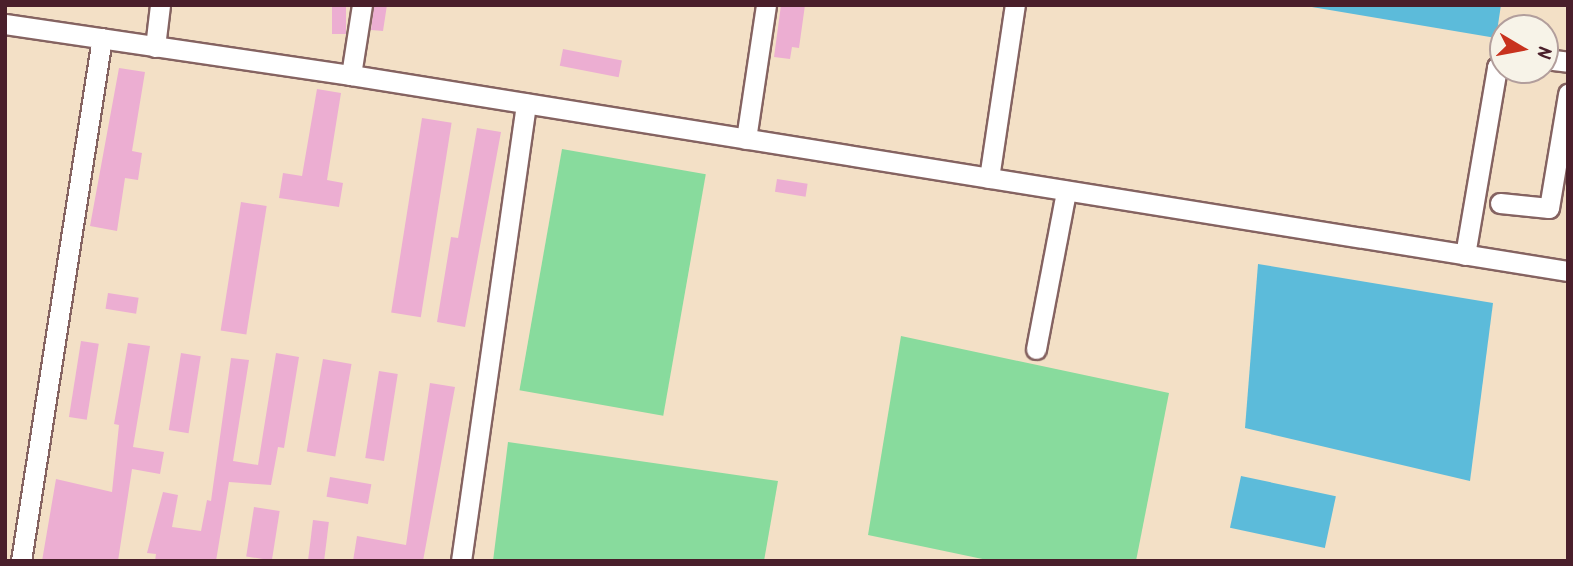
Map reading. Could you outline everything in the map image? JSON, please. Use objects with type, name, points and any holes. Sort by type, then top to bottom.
[{"type":"street","points":[[155,47],[160,5]]},
{"type":"street","points":[[351,75],[362,5]]},
{"type":"street","points":[[746,139],[766,5]]},
{"type":"street","points":[[989,178],[1015,5]]},
{"type":"street","points":[[5,24],[351,75],[1568,271]]},
{"type":"street","points":[[20,561],[102,38]]},
{"type":"street","points":[[1465,255],[1494,84]]},
{"type":"street","points":[[1500,204],[1558,209],[1568,94]]},
{"type":"street","points":[[461,561],[526,104]]},
{"type":"street","points":[[1036,349],[1066,191]]},
{"type":"green space","points":[[562,149],[706,174],[663,416],[519,390]]},
{"type":"green space","points":[[901,336],[1169,393],[1136,561],[992,561],[868,535]]},
{"type":"green space","points":[[508,442],[778,481],[764,561],[493,561]]},
{"type":"water","points":[[1300,5],[1501,5],[1500,14],[1489,14],[1489,37]]},
{"type":"water","points":[[1258,264],[1493,303],[1470,481],[1245,428]]},
{"type":"water","points":[[1241,476],[1336,496],[1325,548],[1230,528]]},
{"type":"building","points":[[332,5],[346,5],[346,34],[332,34]]},
{"type":"building","points":[[374,5],[387,5],[383,31],[371,30]]},
{"type":"building","points":[[781,5],[805,5],[799,48],[792,47],[790,59],[774,57]]},
{"type":"building","points":[[563,49],[622,60],[619,77],[560,66]]},
{"type":"building","points":[[119,68],[145,72],[132,151],[142,153],[138,180],[125,178],[117,231],[90,226]]},
{"type":"building","points":[[317,89],[341,93],[327,180],[343,183],[339,207],[279,198],[283,173],[302,176]]},
{"type":"building","points":[[422,118],[452,123],[421,317],[391,313]]},
{"type":"building","points":[[477,128],[501,132],[465,327],[437,322],[451,237],[458,238]]},
{"type":"building","points":[[777,179],[808,184],[806,197],[775,192]]},
{"type":"building","points":[[241,202],[267,206],[246,334],[221,330]]},
{"type":"building","points":[[108,293],[139,298],[136,314],[105,309]]},
{"type":"building","points":[[81,341],[99,344],[87,420],[69,417]]},
{"type":"building","points":[[128,343],[150,346],[133,447],[164,452],[160,474],[132,469],[118,561],[42,561],[56,479],[112,492],[119,425],[114,424]]},
{"type":"building","points":[[181,353],[201,356],[189,433],[169,430]]},
{"type":"building","points":[[276,353],[299,357],[284,448],[278,447],[271,485],[229,482],[216,561],[155,561],[156,554],[147,553],[163,492],[178,495],[172,527],[201,531],[207,500],[211,501],[231,358],[249,360],[233,461],[258,465]]},
{"type":"building","points":[[323,359],[352,364],[335,457],[307,452]]},
{"type":"building","points":[[379,371],[398,374],[384,461],[365,458]]},
{"type":"building","points":[[430,383],[455,387],[423,561],[353,561],[357,536],[406,545]]},
{"type":"building","points":[[330,477],[371,484],[368,504],[327,497]]},
{"type":"building","points":[[254,507],[280,511],[272,560],[246,556]]},
{"type":"building","points":[[313,520],[329,522],[324,561],[308,561]]}]
